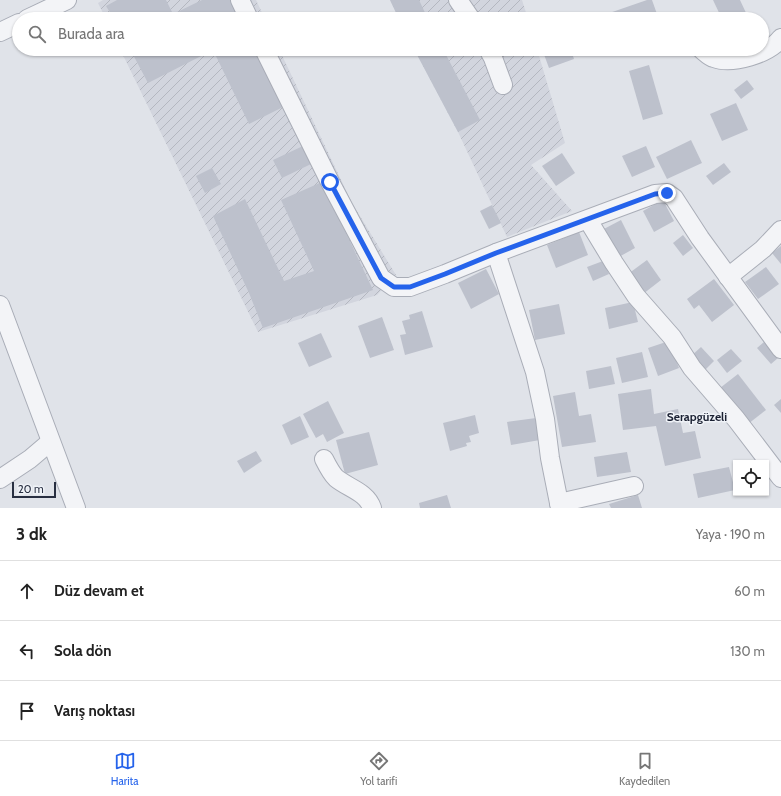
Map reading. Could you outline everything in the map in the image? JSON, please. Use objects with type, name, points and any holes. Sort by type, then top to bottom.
[{"type":"street","points":[[42,12],[67,0]]},
{"type":"street","points":[[240,0],[246,12]]},
{"type":"street","points":[[458,0],[466,12]]},
{"type":"street","points":[[0,32],[12,26]]},
{"type":"street","points":[[773,50],[781,38]]},
{"type":"street","points":[[267,56],[330,182],[381,278],[394,287],[410,287],[496,253],[655,194],[667,193],[674,198],[700,238],[781,349]]},
{"type":"street","points":[[492,56],[503,85]]},
{"type":"street","points":[[710,56],[726,61],[749,56]]},
{"type":"street","points":[[588,220],[636,296],[672,337],[692,368],[736,419],[781,478]]},
{"type":"street","points":[[728,277],[763,249],[781,230]]},
{"type":"street","points":[[496,253],[534,372],[545,419],[550,458],[559,505],[634,486]]},
{"type":"street","points":[[0,305],[50,442],[76,508]]},
{"type":"street","points":[[0,479],[30,459],[50,442]]},
{"type":"street","points":[[324,459],[335,477],[364,496],[372,508]]},
{"type":"shaded area","points":[[103,0],[256,0],[262,12],[102,12],[98,3]]},
{"type":"shaded area","points":[[390,0],[522,0],[526,12],[396,12]]},
{"type":"shaded area","points":[[123,56],[282,56],[352,203],[396,275],[377,295],[258,332]]},
{"type":"shaded area","points":[[418,56],[539,56],[565,143],[531,165],[572,211],[507,237],[458,132]]},
{"type":"building","points":[[117,0],[166,0],[172,12],[110,12],[106,6]]},
{"type":"building","points":[[202,0],[232,0],[238,12],[177,12]]},
{"type":"building","points":[[390,0],[419,0],[425,12],[396,12]]},
{"type":"building","points":[[647,0],[652,0],[656,12],[612,12]]},
{"type":"building","points":[[713,0],[740,0],[746,12],[719,12]]},
{"type":"building","points":[[134,56],[201,56],[148,83]]},
{"type":"building","points":[[216,56],[260,56],[285,106],[249,124]]},
{"type":"building","points":[[418,56],[447,56],[480,120],[458,132]]},
{"type":"building","points":[[545,56],[573,56],[574,59],[549,68]]},
{"type":"building","points":[[649,65],[663,114],[643,120],[629,71]]},
{"type":"building","points":[[747,80],[754,89],[741,99],[734,90]]},
{"type":"building","points":[[736,103],[748,130],[722,141],[710,114]]},
{"type":"building","points":[[691,140],[702,163],[667,179],[656,157]]},
{"type":"building","points":[[303,146],[311,164],[282,178],[273,160]]},
{"type":"building","points":[[646,146],[655,167],[632,177],[622,156]]},
{"type":"building","points":[[562,153],[575,173],[556,186],[542,166]]},
{"type":"building","points":[[724,163],[731,172],[713,185],[706,176]]},
{"type":"building","points":[[212,168],[221,184],[205,193],[196,176]]},
{"type":"building","points":[[322,182],[373,290],[263,328],[249,293],[213,216],[245,199],[284,281],[314,271],[281,200]]},
{"type":"building","points":[[663,200],[674,221],[654,232],[643,211]]},
{"type":"building","points":[[492,205],[501,223],[489,229],[480,211]]},
{"type":"building","points":[[621,220],[635,248],[617,258],[602,230]]},
{"type":"building","points":[[579,232],[588,255],[556,268],[547,245]]},
{"type":"building","points":[[683,235],[693,248],[683,256],[673,243]]},
{"type":"building","points":[[781,246],[781,264],[772,253]]},
{"type":"building","points":[[647,260],[661,280],[643,294],[628,274]]},
{"type":"building","points":[[603,261],[609,274],[593,281],[587,267]]},
{"type":"building","points":[[766,267],[779,284],[758,299],[745,282]]},
{"type":"building","points":[[486,269],[499,294],[471,309],[458,283]]},
{"type":"building","points":[[714,279],[734,305],[712,322],[699,305],[694,309],[687,299]]},
{"type":"building","points":[[633,302],[638,322],[609,329],[605,308]]},
{"type":"building","points":[[559,304],[565,334],[535,340],[529,310]]},
{"type":"building","points":[[422,311],[433,347],[405,355],[400,335],[406,334],[402,321],[410,319],[409,315]]},
{"type":"building","points":[[382,317],[394,350],[370,358],[358,326]]},
{"type":"building","points":[[321,333],[332,357],[309,367],[298,343]]},
{"type":"building","points":[[669,341],[679,368],[658,376],[648,348]]},
{"type":"building","points":[[764,342],[778,358],[771,364],[757,348]]},
{"type":"building","points":[[701,347],[714,361],[703,372],[690,357]]},
{"type":"building","points":[[731,349],[742,361],[727,373],[717,360]]},
{"type":"building","points":[[642,352],[648,377],[622,383],[616,358]]},
{"type":"building","points":[[611,366],[615,384],[589,389],[586,371]]},
{"type":"building","points":[[738,374],[766,410],[748,424],[720,388]]},
{"type":"building","points":[[651,389],[654,414],[678,409],[683,433],[695,431],[701,458],[665,466],[656,426],[623,430],[618,394]]},
{"type":"building","points":[[575,392],[579,416],[591,414],[596,442],[562,447],[553,396]]},
{"type":"building","points":[[781,399],[781,413],[774,405]]},
{"type":"building","points":[[328,401],[344,433],[327,442],[323,434],[316,438],[303,414]]},
{"type":"building","points":[[475,415],[479,433],[469,436],[471,442],[466,443],[467,446],[450,451],[443,423]]},
{"type":"building","points":[[300,416],[309,437],[291,445],[282,425]]},
{"type":"building","points":[[536,418],[540,440],[511,445],[507,422]]},
{"type":"building","points":[[369,432],[378,465],[345,474],[336,440]]},
{"type":"building","points":[[256,451],[262,461],[244,473],[237,461]]},
{"type":"building","points":[[627,452],[631,472],[597,477],[594,457]]},
{"type":"building","points":[[729,467],[733,482],[733,490],[698,498],[693,474]]},
{"type":"building","points":[[447,495],[451,508],[420,508],[419,503]]},
{"type":"building","points":[[638,495],[642,508],[611,508],[609,504]]},
{"type":"district","name":"Serapgüzeli","points":[[697,417]]},
{"type":"route","points":[[330,182],[381,278],[394,287],[410,287],[496,253],[655,194],[667,193]]}]
